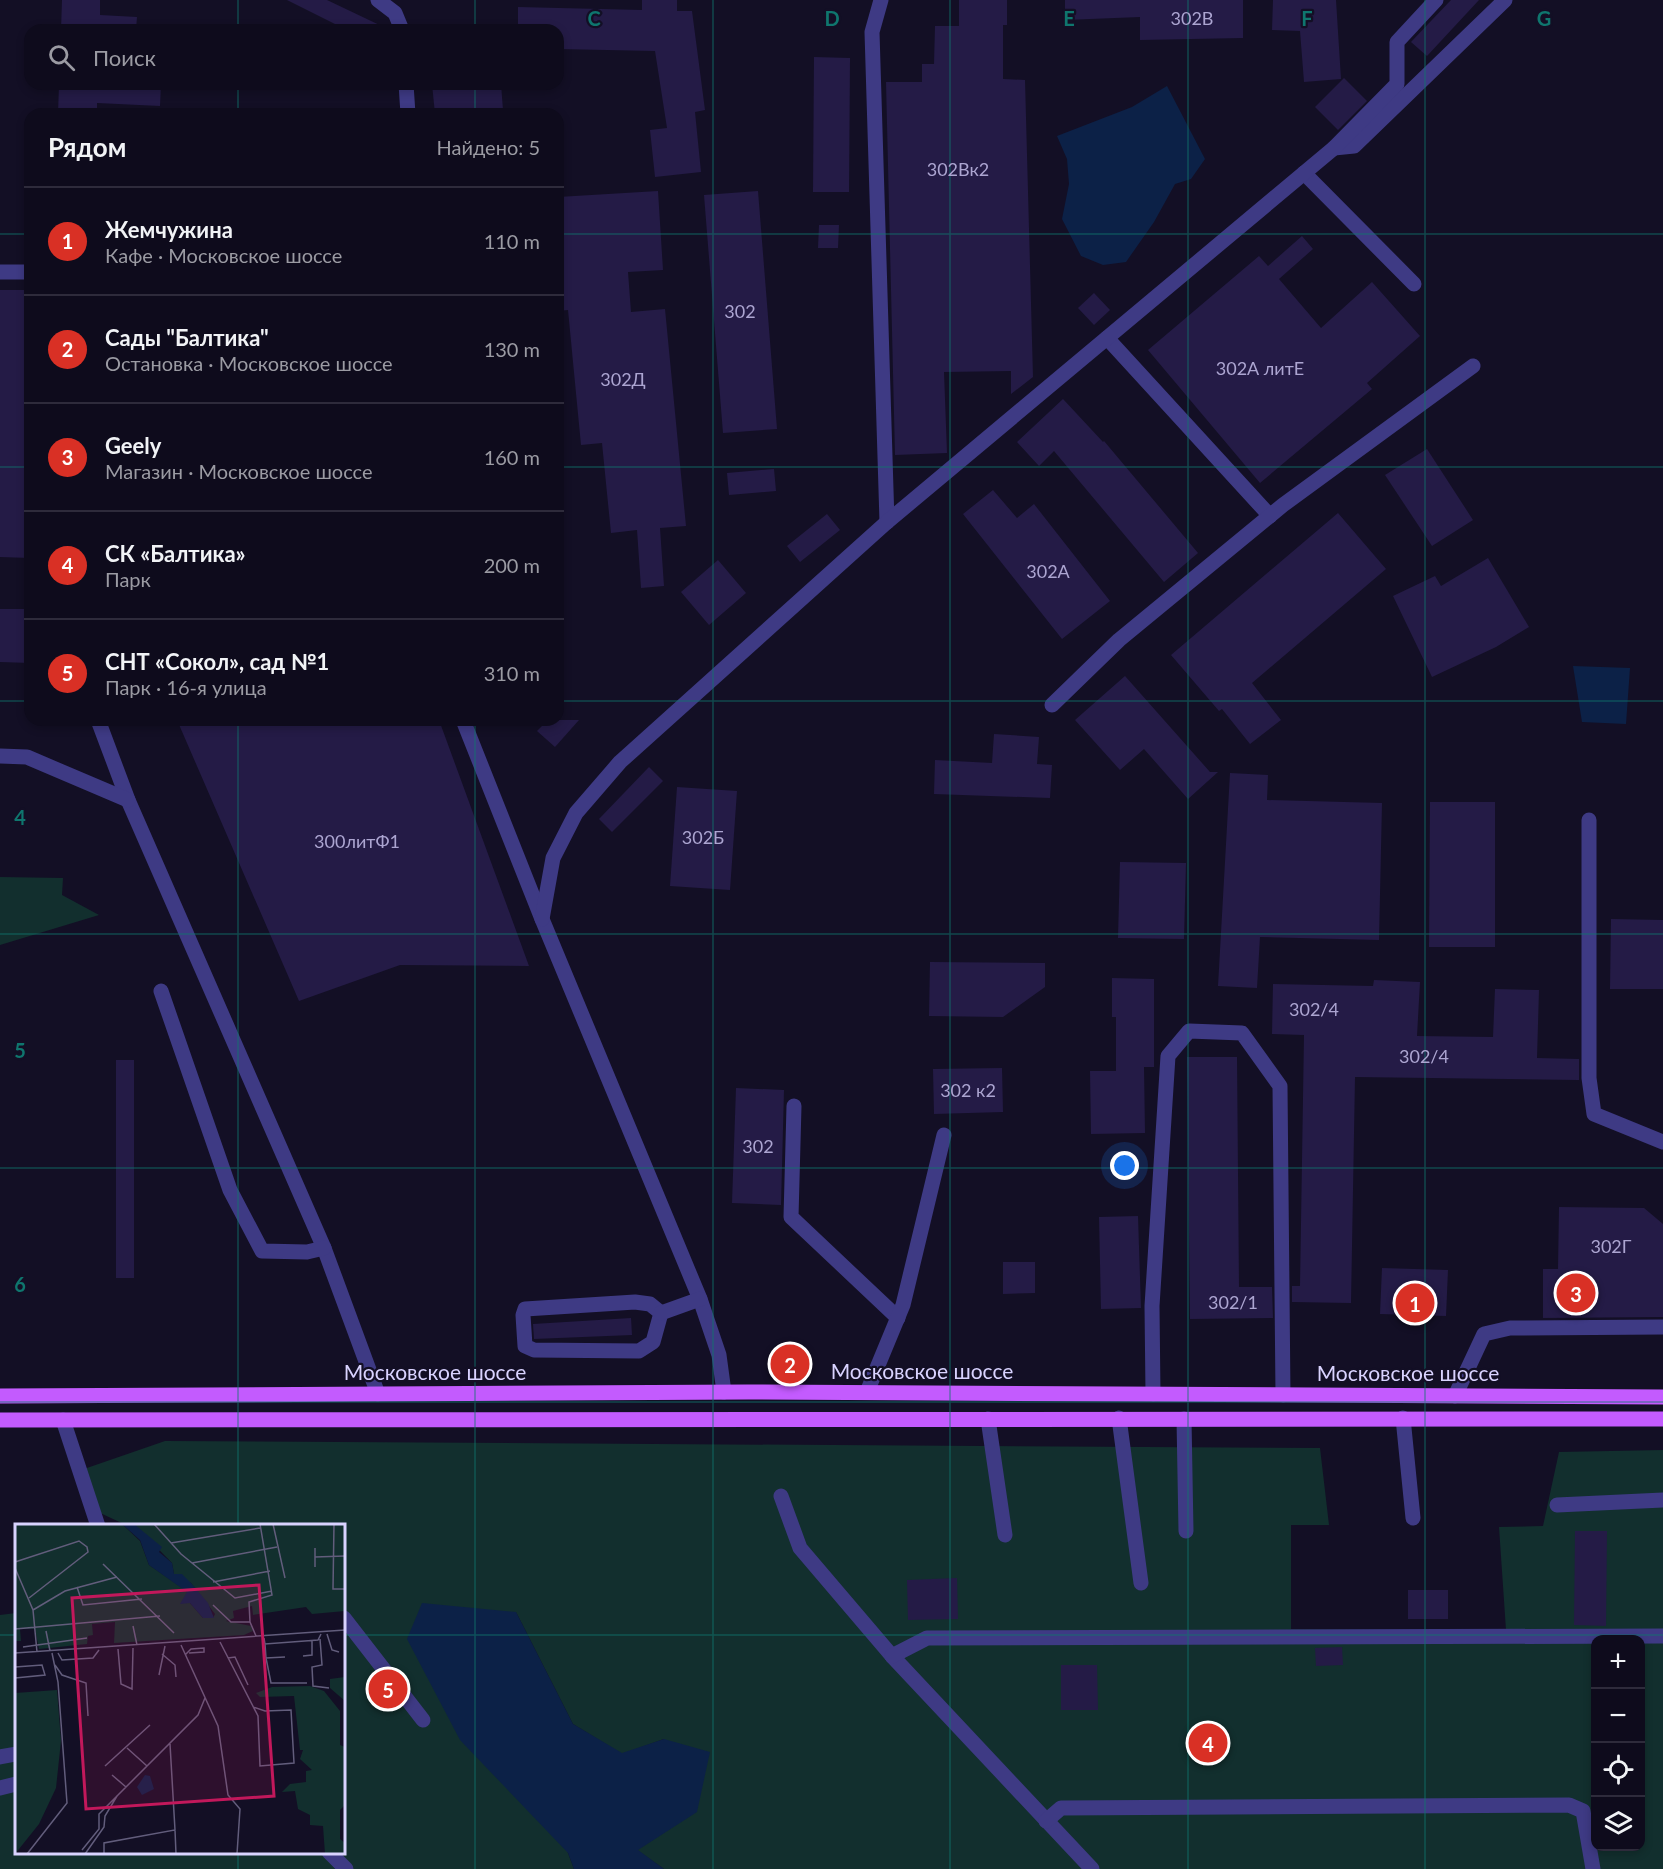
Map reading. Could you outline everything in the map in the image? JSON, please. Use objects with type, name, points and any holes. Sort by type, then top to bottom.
[{"type":"main road","points":[[724,1392],[724,1419]]},
{"type":"main road","name":"Московское шоссе","points":[[0,1396],[867,1392],[1663,1397]]},
{"type":"main road","points":[[0,1420],[1663,1419]]},
{"type":"street","points":[[378,0],[395,13],[400,24]]},
{"type":"street","points":[[881,0],[872,32],[887,522]]},
{"type":"street","points":[[542,919],[553,858],[576,813],[620,762],[887,522],[1334,148],[1397,84],[1397,42],[1436,0]]},
{"type":"street","points":[[1334,148],[1354,146],[1505,0]]},
{"type":"street","points":[[406,90],[408,108]]},
{"type":"street","points":[[1304,173],[1414,284]]},
{"type":"street","points":[[0,273],[24,272]]},
{"type":"street","points":[[1107,338],[1270,516]]},
{"type":"street","points":[[1052,705],[1119,640],[1270,516],[1473,366]]},
{"type":"street","points":[[100,726],[128,800],[324,1248],[378,1394]]},
{"type":"street","points":[[465,726],[542,919],[700,1299],[719,1355],[724,1392]]},
{"type":"street","points":[[0,756],[27,757],[128,800]]},
{"type":"street","points":[[1589,820],[1588,1078],[1594,1114],[1663,1142]]},
{"type":"street","points":[[161,992],[230,1190],[262,1251],[307,1252],[324,1248]]},
{"type":"street","points":[[1153,1394],[1152,1306],[1168,1056],[1189,1031],[1242,1033],[1280,1086],[1283,1395]]},
{"type":"street","points":[[794,1106],[791,1217],[898,1318]]},
{"type":"street","points":[[867,1392],[903,1305],[944,1135]]},
{"type":"street","points":[[661,1313],[700,1299]]},
{"type":"street","points":[[635,1302],[650,1304],[661,1313],[653,1342],[639,1351],[534,1350],[525,1346],[523,1315],[525,1309],[635,1302]]},
{"type":"street","points":[[1455,1396],[1484,1334],[1510,1328],[1663,1327]]},
{"type":"street","points":[[1403,1418],[1413,1518]]},
{"type":"street","points":[[988,1419],[1005,1535]]},
{"type":"street","points":[[1119,1419],[1141,1583]]},
{"type":"street","points":[[1184,1419],[1186,1531]]},
{"type":"street","points":[[63,1420],[97,1524]]},
{"type":"street","points":[[781,1496],[800,1548],[892,1656],[1092,1869]]},
{"type":"street","points":[[1557,1505],[1663,1500]]},
{"type":"street","points":[[345,1618],[423,1720]]},
{"type":"street","points":[[892,1656],[927,1638],[1663,1636]]},
{"type":"street","points":[[0,1757],[15,1754]]},
{"type":"street","points":[[0,1788],[15,1784]]},
{"type":"street","points":[[1046,1821],[1061,1808],[1569,1805],[1583,1811],[1593,1869]]},
{"type":"street","points":[[331,1854],[346,1869]]},
{"type":"green space","points":[[0,877],[63,878],[62,895],[99,915],[0,945]]},
{"type":"green space","points":[[165,1441],[1320,1448],[1329,1525],[1291,1525],[1291,1629],[1506,1630],[1499,1527],[1543,1526],[1559,1452],[1663,1450],[1663,1869],[664,1869],[637,1850],[697,1811],[664,1739],[622,1754],[573,1724],[516,1612],[568,1853],[574,1869],[0,1869],[0,1615],[15,1613],[15,1854],[345,1854],[345,1524],[124,1524],[98,1512],[84,1469]]},
{"type":"water","points":[[1167,86],[1205,159],[1191,179],[1175,184],[1154,222],[1126,262],[1103,265],[1081,256],[1062,219],[1069,184],[1067,159],[1057,136],[1132,107]]},
{"type":"water","points":[[1573,666],[1630,668],[1626,724],[1582,722]]},
{"type":"water","points":[[422,1603],[516,1612],[573,1724],[622,1753],[664,1739],[710,1752],[697,1812],[638,1850],[664,1869],[574,1869],[568,1853],[460,1740],[407,1639]]},
{"type":"building","points":[[62,0],[100,0],[100,15],[137,17],[136,24],[61,24]]},
{"type":"building","points":[[287,0],[327,0],[377,24],[335,24]]},
{"type":"building","points":[[642,0],[677,0],[677,11],[692,11],[705,110],[695,112],[701,172],[655,177],[650,130],[667,128],[655,51],[564,49],[564,24],[518,24],[518,7],[642,10]]},
{"type":"building","points":[[959,0],[1007,0],[1007,25],[1003,25],[1003,79],[1025,80],[1033,377],[1011,394],[1011,371],[944,372],[947,453],[895,455],[886,82],[922,82],[922,64],[934,64],[935,26],[959,26]]},
{"type":"building","points":[[1065,0],[1243,0],[1243,38],[1140,40],[1140,17],[1065,20]]},
{"type":"building","points":[[1273,0],[1336,0],[1341,79],[1304,82],[1300,31],[1272,30]]},
{"type":"building","points":[[1451,0],[1479,0],[1427,56],[1411,42]]},
{"type":"building","points":[[814,57],[850,58],[849,192],[813,192]]},
{"type":"building","points":[[1344,78],[1367,101],[1338,130],[1315,107]]},
{"type":"building","points":[[59,90],[161,90],[160,106],[97,103],[97,108],[58,108]]},
{"type":"building","points":[[433,90],[501,90],[503,108],[434,108]]},
{"type":"building","points":[[658,191],[663,270],[628,272],[631,312],[665,309],[686,526],[660,528],[664,586],[641,588],[637,530],[611,533],[602,443],[581,445],[568,310],[564,310],[564,197]]},
{"type":"building","points":[[758,191],[777,429],[723,433],[704,195]]},
{"type":"building","points":[[819,225],[839,225],[838,248],[818,248]]},
{"type":"building","points":[[1302,236],[1313,249],[1279,279],[1321,328],[1372,282],[1420,336],[1367,383],[1372,389],[1260,483],[1148,350],[1259,256],[1268,266]]},
{"type":"building","points":[[0,290],[24,290],[24,558],[0,557]]},
{"type":"building","points":[[1094,293],[1110,310],[1094,325],[1078,308]]},
{"type":"building","points":[[1063,399],[1104,441],[1198,553],[1164,582],[1054,451],[1039,466],[1017,442]]},
{"type":"building","points":[[1427,449],[1473,520],[1432,546],[1385,475]]},
{"type":"building","points":[[774,469],[776,491],[729,495],[727,473]]},
{"type":"building","points":[[993,490],[1017,518],[1034,504],[1110,601],[1062,639],[963,514]]},
{"type":"building","points":[[1338,513],[1386,569],[1252,683],[1281,720],[1250,744],[1222,709],[1219,711],[1171,655]]},
{"type":"building","points":[[827,514],[840,530],[800,562],[787,546]]},
{"type":"building","points":[[1488,558],[1529,627],[1496,647],[1432,677],[1393,596],[1435,576],[1441,586]]},
{"type":"building","points":[[718,560],[746,593],[709,625],[681,592]]},
{"type":"building","points":[[0,609],[24,609],[24,663],[0,662]]},
{"type":"building","points":[[1125,676],[1210,772],[1218,772],[1188,799],[1144,749],[1120,770],[1075,720]]},
{"type":"building","points":[[564,720],[579,720],[555,747],[537,731],[542,726],[564,726]]},
{"type":"building","points":[[180,726],[441,726],[529,966],[400,965],[299,1001]]},
{"type":"building","points":[[994,734],[1039,737],[1037,764],[1052,765],[1050,798],[934,794],[935,760],[992,763]]},
{"type":"building","points":[[649,767],[663,781],[612,832],[599,819]]},
{"type":"building","points":[[1230,773],[1268,775],[1267,800],[1382,803],[1379,940],[1260,937],[1257,988],[1218,986]]},
{"type":"building","points":[[677,787],[737,791],[730,890],[670,886]]},
{"type":"building","points":[[1430,802],[1495,802],[1495,947],[1429,947]]},
{"type":"building","points":[[1120,862],[1186,863],[1184,939],[1118,938]]},
{"type":"building","points":[[1611,919],[1663,920],[1663,989],[1610,989]]},
{"type":"building","points":[[930,962],[1045,963],[1045,987],[1003,1017],[929,1016]]},
{"type":"building","points":[[1112,978],[1154,979],[1154,1067],[1144,1067],[1145,1133],[1091,1134],[1090,1071],[1116,1071],[1116,1017],[1112,1017]]},
{"type":"building","points":[[1374,980],[1420,982],[1417,1036],[1493,1037],[1495,989],[1539,990],[1537,1058],[1579,1059],[1579,1080],[1355,1077],[1351,1303],[1292,1302],[1292,1286],[1300,1286],[1304,1035],[1272,1034],[1273,984],[1373,986]]},
{"type":"building","points":[[1187,1057],[1237,1057],[1239,1287],[1272,1287],[1273,1318],[1190,1319]]},
{"type":"building","points":[[116,1060],[134,1060],[134,1278],[116,1278]]},
{"type":"building","points":[[1002,1068],[1003,1112],[934,1114],[933,1069]]},
{"type":"building","points":[[736,1088],[784,1090],[781,1205],[732,1203]]},
{"type":"building","points":[[1559,1207],[1644,1208],[1663,1224],[1663,1317],[1543,1318],[1543,1269],[1558,1269]]},
{"type":"building","points":[[1138,1216],[1141,1308],[1101,1309],[1099,1217]]},
{"type":"building","points":[[1003,1262],[1035,1262],[1035,1293],[1003,1294]]},
{"type":"building","points":[[1382,1268],[1448,1270],[1446,1316],[1380,1314]]},
{"type":"building","points":[[631,1318],[632,1335],[534,1339],[533,1324]]},
{"type":"building","points":[[1575,1531],[1607,1531],[1606,1626],[1574,1625]]},
{"type":"building","points":[[957,1578],[958,1619],[908,1620],[907,1580]]},
{"type":"building","points":[[1408,1590],[1448,1590],[1448,1619],[1408,1619]]},
{"type":"building","points":[[1342,1647],[1343,1665],[1316,1666],[1315,1648]]},
{"type":"building","points":[[1061,1665],[1097,1665],[1098,1710],[1061,1710]]},
{"type":"place","name":"Geely","points":[[1576,1293]]},
{"type":"place","name":"Жемчужина","points":[[1415,1303]]},
{"type":"place","name":"Сады \"Балтика\"","points":[[790,1364]]},
{"type":"place","name":"СНТ «Сокол», сад №1","points":[[388,1689]]},
{"type":"place","name":"СК «Балтика»","points":[[1208,1743]]}]
